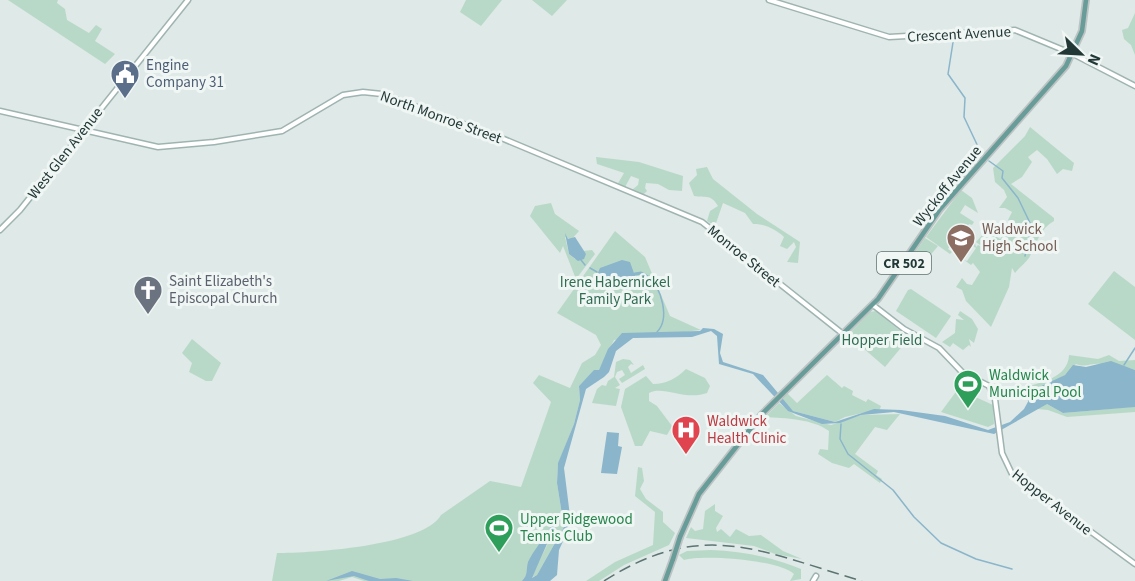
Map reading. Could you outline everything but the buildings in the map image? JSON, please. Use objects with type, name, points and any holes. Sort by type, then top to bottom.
[{"type":"main road","name":"West Glen Avenue","points":[[0,230],[20,210],[188,0]]},
{"type":"main road","name":"Crescent Avenue","points":[[769,0],[844,24],[896,37],[1015,30],[1073,54],[1135,86]]},
{"type":"main road","name":"Wyckoff Avenue","points":[[665,581],[680,537],[699,494],[775,400],[873,305],[940,209],[1066,66],[1084,25],[1086,0]]},
{"type":"main road","name":"North Monroe Street","points":[[0,111],[151,147],[213,142],[282,131],[335,99],[350,93],[369,92],[415,106],[499,137],[636,194]]},
{"type":"main road","name":"Monroe Street","points":[[636,194],[712,228],[843,334]]},
{"type":"main road","name":"Hopper Avenue","points":[[873,305],[897,325],[939,348],[962,372],[987,384],[994,396],[998,435],[1006,465],[1012,474],[1135,564]]},
{"type":"main road","points":[[813,581],[816,576]]},
{"type":"green space","points":[[8,0],[58,0],[57,3],[65,9],[67,20],[89,33],[96,25],[102,29],[95,41],[115,54],[105,64]]},
{"type":"green space","points":[[466,0],[502,0],[481,26],[460,12]]},
{"type":"green space","points":[[532,0],[567,0],[552,16]]},
{"type":"green space","points":[[1135,13],[1135,55],[1131,45],[1124,39],[1122,30],[1128,28]]},
{"type":"green space","points":[[1030,127],[1074,163],[1072,171],[1063,169],[1057,174],[1047,159],[1037,150],[1028,157],[1032,162],[1022,177],[1011,184],[1054,218],[1054,221],[1042,232],[1029,258],[1015,273],[1012,268],[1009,287],[991,327],[966,301],[962,290],[956,287],[962,278],[967,284],[972,285],[980,272],[973,263],[971,265],[964,260],[967,261],[976,248],[973,246],[975,243],[976,247],[978,245],[984,248],[976,242],[984,233],[981,231],[983,228],[1000,239],[1012,225],[1008,220],[1012,212],[999,208],[1007,197],[1004,190],[995,182],[993,168],[1025,136]]},
{"type":"green space","points":[[596,157],[639,162],[683,176],[682,191],[669,190],[658,184],[646,183],[647,191],[643,195],[632,190],[638,185],[639,179],[631,176],[625,187],[617,185],[624,173],[597,164]]},
{"type":"green space","points":[[707,167],[713,179],[757,214],[800,242],[798,263],[787,262],[796,247],[794,242],[787,249],[780,246],[784,237],[770,228],[753,224],[745,213],[723,203],[715,226],[707,221],[710,211],[718,206],[710,198],[694,196],[689,183],[697,175],[696,169]]},
{"type":"green space","points":[[961,190],[972,198],[978,213],[965,205],[960,213],[974,222],[972,225],[969,224],[961,238],[957,236],[948,249],[952,252],[950,254],[926,237]]},
{"type":"green space","points":[[551,203],[555,214],[579,231],[571,240],[565,237],[569,254],[575,259],[586,254],[583,251],[592,250],[595,254],[576,279],[563,246],[560,253],[530,216],[535,206]]},
{"type":"green space","name":"Irene Habernickel Family Park","points":[[615,231],[645,257],[670,316],[701,330],[614,340],[599,370],[594,371],[579,386],[580,400],[574,424],[558,464],[557,483],[564,527],[537,575],[531,578],[550,539],[553,523],[530,563],[525,578],[529,581],[364,581],[352,577],[339,581],[272,581],[277,553],[339,549],[391,541],[430,526],[441,515],[490,481],[521,487],[551,402],[533,383],[539,375],[570,388],[582,363],[595,355],[601,345],[596,335],[557,313]]},
{"type":"green space","points":[[925,238],[938,246],[919,269],[909,261]]},
{"type":"green space","points":[[1114,271],[1135,287],[1135,340],[1088,304]]},
{"type":"green space","points":[[911,289],[951,316],[936,338],[896,311],[908,290]]},
{"type":"green space","name":"Hopper Field","points":[[876,311],[909,338],[885,367],[848,335],[870,312]]},
{"type":"green space","points":[[960,311],[972,319],[978,329],[974,343],[969,339],[971,347],[969,345],[963,350],[953,343],[950,347],[942,342],[955,333],[956,319],[964,320],[958,315]]},
{"type":"green space","points":[[192,339],[221,363],[212,381],[206,381],[189,372],[192,363],[182,353]]},
{"type":"green space","points":[[1069,355],[1098,359],[1109,355],[1119,361],[1135,360],[1135,370],[1110,364],[1082,366],[1076,364],[1065,375],[1041,388],[1047,404],[1063,413],[1131,407],[1135,407],[1135,412],[1067,417],[1048,410],[1037,409],[1022,395],[1023,388],[1059,374],[1064,369]]},
{"type":"green space","points":[[623,359],[630,360],[634,365],[631,364],[628,367],[631,373],[643,365],[645,369],[622,383],[619,379],[625,375],[622,370],[617,372],[615,377],[620,385],[615,388],[620,389],[616,406],[592,403],[597,389],[602,385],[606,386],[608,381],[614,377],[616,362]]},
{"type":"green space","points":[[686,369],[705,378],[710,386],[707,393],[691,395],[655,391],[649,393],[649,401],[657,406],[672,426],[667,435],[650,431],[642,446],[635,446],[621,407],[625,389],[646,376],[653,384],[667,382]]},
{"type":"green space","points":[[827,375],[842,388],[844,386],[853,391],[852,395],[866,402],[868,399],[881,406],[880,409],[845,417],[835,422],[793,411],[781,401],[787,393],[797,403]]},
{"type":"green space","name":"Waldwick Municipal Pool","points":[[958,389],[993,405],[994,424],[988,427],[941,412]]},
{"type":"green space","points":[[779,403],[796,416],[831,425],[861,415],[900,414],[887,430],[875,427],[855,454],[878,471],[876,475],[882,479],[880,483],[854,464],[849,468],[832,463],[818,454],[820,449],[828,450],[829,431],[815,424],[798,420],[765,417]]},
{"type":"green space","points":[[638,467],[642,468],[644,481],[640,489],[646,499],[663,512],[663,522],[675,533],[669,545],[624,565],[599,581],[586,581],[615,562],[653,545],[655,512],[635,496]]},
{"type":"green space","points":[[715,504],[715,511],[723,516],[716,528],[717,532],[721,529],[730,537],[736,529],[749,536],[761,535],[783,551],[802,559],[775,554],[754,546],[686,538],[691,527],[695,531],[703,529],[705,511]]},
{"type":"green space","points":[[711,550],[745,553],[779,561],[801,569],[801,579],[790,581],[794,574],[786,569],[758,562],[723,558],[684,560],[679,555],[687,551]]},
{"type":"water","points":[[565,233],[568,239],[575,237],[586,254],[584,259],[578,261],[569,254]]},
{"type":"water","points":[[622,260],[630,262],[635,276],[616,280],[597,275],[600,268]]},
{"type":"water","points":[[703,328],[714,329],[723,334],[720,353],[723,362],[763,375],[793,411],[835,422],[874,409],[901,410],[945,416],[988,430],[1010,422],[1024,409],[1035,389],[1065,375],[1073,365],[1086,367],[1111,361],[1135,370],[1135,407],[1063,413],[1047,404],[994,434],[894,412],[861,415],[840,423],[822,424],[788,411],[753,374],[719,364],[717,336],[711,331],[692,337],[633,338],[616,351],[609,372],[586,389],[564,468],[571,524],[559,550],[557,575],[550,581],[522,581],[530,558],[553,523],[554,528],[532,578],[537,575],[564,527],[557,483],[558,463],[574,424],[580,400],[579,386],[594,370],[599,370],[608,349],[622,333],[700,331]]},
{"type":"water","points":[[607,432],[619,433],[618,446],[622,447],[617,474],[601,473]]},
{"type":"water","points":[[352,571],[380,579],[396,578],[413,581],[369,581],[354,576],[326,581]]},
{"type":"waterway","points":[[954,36],[948,74],[965,98],[964,117],[981,153]]},
{"type":"waterway","points":[[989,161],[1003,171],[1002,178],[1018,198],[1032,227],[1031,232]]},
{"type":"waterway","points":[[1025,256],[1029,237]]},
{"type":"waterway","points":[[581,260],[585,265]]},
{"type":"waterway","points":[[590,268],[597,272]]},
{"type":"waterway","points":[[635,274],[641,273],[648,277]]},
{"type":"waterway","points":[[648,277],[657,288],[663,304],[663,319],[657,332]]},
{"type":"waterway","points":[[1124,365],[1135,348]]},
{"type":"waterway","points":[[841,424],[840,439],[848,454],[893,490],[914,517],[941,543],[976,559],[1012,569]]},
{"type":"railway","points":[[604,581],[639,562],[672,550],[702,545],[732,546],[761,551],[862,581]]},
{"type":"place","name":"Engine Company 31","points":[[125,100]]},
{"type":"place","name":"Waldwick High School","points":[[961,264]]},
{"type":"place","name":"Saint Elizabeth's Episcopal Church","points":[[148,316]]},
{"type":"place","name":"Waldwick Municipal Pool","points":[[968,410]]},
{"type":"place","name":"Waldwick Health Clinic","points":[[686,456]]},
{"type":"place","name":"Upper Ridgewood Tennis Club","points":[[499,554]]}]
